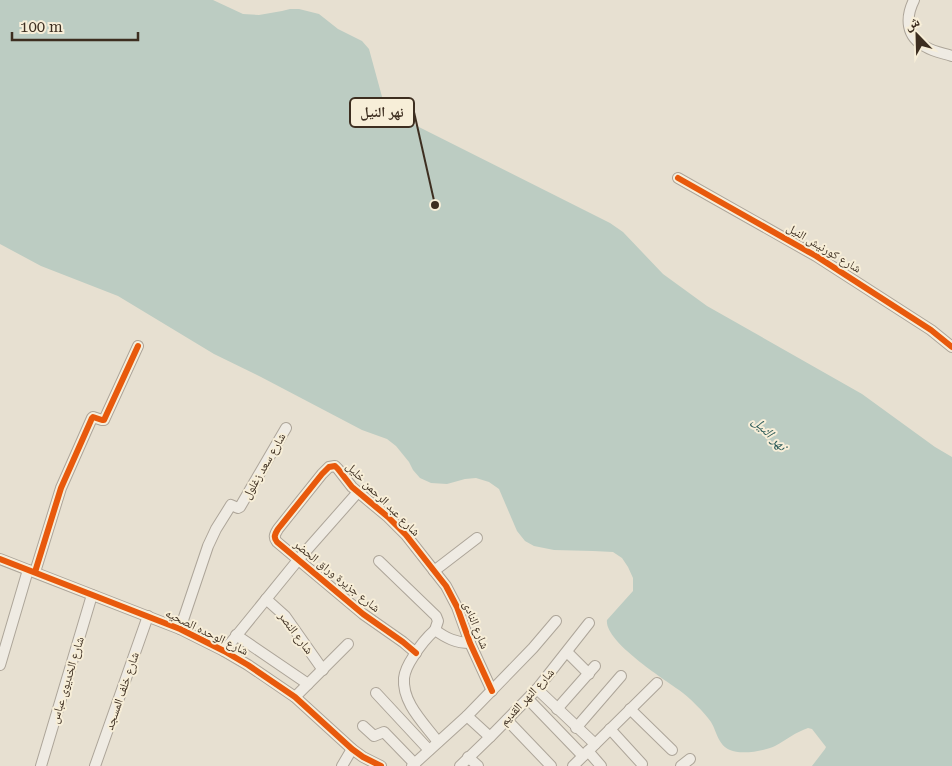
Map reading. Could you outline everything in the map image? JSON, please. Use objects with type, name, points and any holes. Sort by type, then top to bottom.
[{"type":"street","points":[[914,0],[910,8],[908,24],[915,38],[927,48],[952,56]]},
{"type":"street","name":"شارع كورنيش النيل","points":[[678,178],[816,256],[931,330],[952,347]]},
{"type":"street","points":[[0,665],[61,488],[92,418],[104,420],[138,346]]},
{"type":"street","name":"شارع سعد زغلول","points":[[180,629],[212,537],[232,505],[240,507],[286,428]]},
{"type":"street","name":"شارع عبد الرحمن خليل","points":[[335,466],[358,492],[406,535],[434,571]]},
{"type":"street","name":"شارع جزيرة وراق الحضر","points":[[335,466],[329,467],[322,474],[275,533],[274,537],[277,542],[363,614],[404,642],[416,653]]},
{"type":"street","points":[[224,651],[298,560],[358,492]]},
{"type":"street","points":[[434,571],[477,538]]},
{"type":"street","name":"شارع الوحده الصحيه","points":[[0,559],[180,629],[224,651],[295,697],[352,750],[363,758],[381,766]]},
{"type":"street","points":[[379,561],[436,616],[438,621],[435,630],[430,634],[408,666],[404,678],[406,694],[412,706],[438,742]]},
{"type":"street","name":"شارع النادى","points":[[434,571],[453,597],[470,643],[492,691]]},
{"type":"street","name":"شارع الخديوى عباس","points":[[41,766],[92,595]]},
{"type":"street","name":"شارع النصر","points":[[266,599],[285,616],[322,670]]},
{"type":"street","name":"شارع خلف المسجد","points":[[96,766],[148,616]]},
{"type":"street","points":[[362,726],[374,736],[384,732],[413,765],[492,691],[533,648],[556,620]]},
{"type":"street","name":"شارع النهر القديم","points":[[460,766],[537,689],[588,622]]},
{"type":"street","points":[[435,630],[460,643],[470,643]]},
{"type":"street","points":[[236,635],[308,684]]},
{"type":"street","points":[[295,697],[348,644]]},
{"type":"street","points":[[557,709],[592,670],[567,652]]},
{"type":"street","points":[[576,728],[621,676]]},
{"type":"street","points":[[574,765],[657,682]]},
{"type":"street","points":[[537,689],[576,728],[588,751]]},
{"type":"street","points":[[376,692],[429,750]]},
{"type":"street","points":[[528,699],[588,751],[601,766]]},
{"type":"street","points":[[630,709],[672,750]]},
{"type":"street","points":[[467,716],[490,737]]},
{"type":"street","points":[[506,720],[551,766]]},
{"type":"street","points":[[610,729],[642,764]]},
{"type":"street","points":[[342,766],[352,750]]},
{"type":"street","points":[[468,757],[478,766]]},
{"type":"street","points":[[680,766],[690,760]]},
{"type":"water","points":[[0,0],[213,0],[243,14],[259,15],[299,9],[319,14],[338,29],[362,41],[369,49],[384,104],[391,113],[610,223],[623,232],[663,274],[707,306],[862,394],[935,447],[952,457],[952,766],[812,766],[826,747],[812,729],[808,728],[775,746],[765,749],[746,752],[726,748],[720,742],[711,722],[696,705],[624,648],[609,629],[607,620],[633,591],[633,578],[622,558],[613,552],[554,550],[534,546],[525,541],[517,531],[499,489],[489,482],[476,478],[447,484],[431,483],[420,478],[396,446],[387,439],[362,430],[214,354],[118,296],[41,266],[0,244]]},
{"type":"cycle path","points":[[678,178],[816,256],[931,330],[952,347]]},
{"type":"cycle path","points":[[35,572],[61,488],[92,418],[104,420],[138,346]]},
{"type":"cycle path","points":[[416,653],[363,614],[275,539],[278,529],[329,467],[335,466],[352,487],[406,535],[446,586],[457,607],[470,643],[492,691]]},
{"type":"cycle path","points":[[0,559],[180,629],[224,651],[295,697],[352,749],[381,766]]},
{"type":"place","name":"نهر النيل","points":[[435,205]]}]
